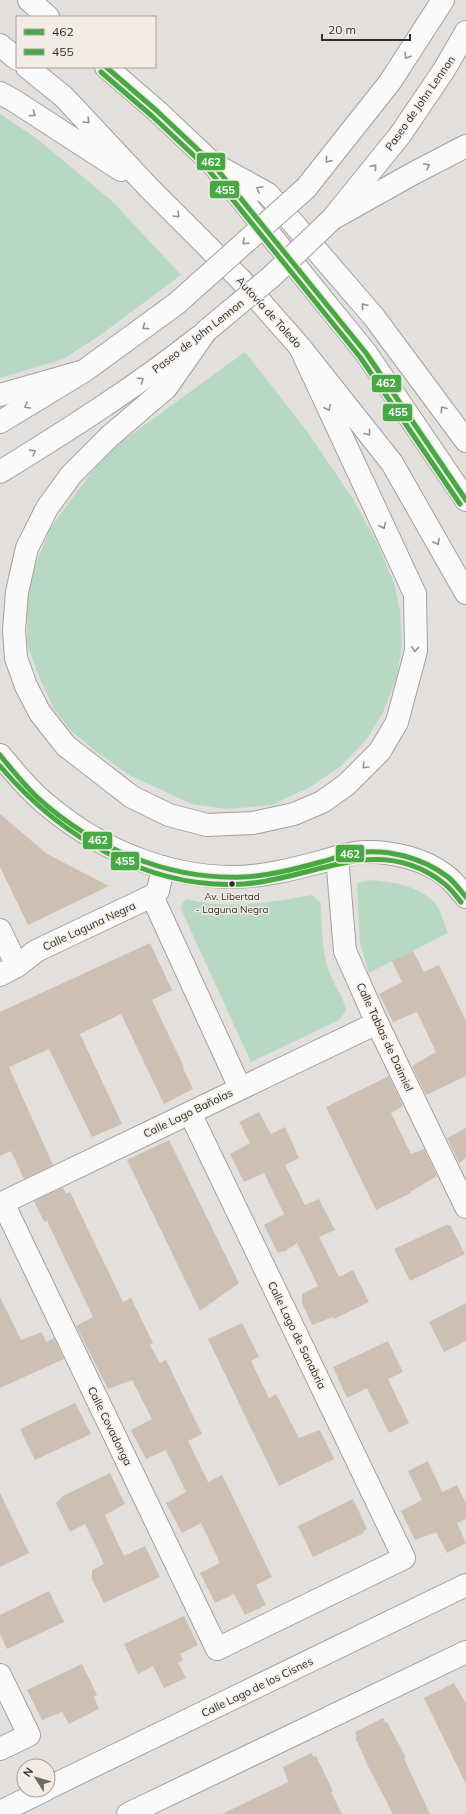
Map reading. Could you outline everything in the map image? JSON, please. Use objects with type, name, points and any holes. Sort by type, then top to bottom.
[{"type":"main road","points":[[29,0],[47,16]]},
{"type":"main road","points":[[0,422],[84,371],[176,304],[306,188],[390,82],[443,0]]},
{"type":"main road","name":"Paseo de John Lennon","points":[[0,472],[83,421],[169,360],[271,277],[332,219],[400,135],[444,70],[466,32]]},
{"type":"main road","points":[[0,45],[16,58]]},
{"type":"main road","name":"Autovía de Toledo","points":[[28,68],[64,97],[149,188],[241,280],[300,347],[392,463],[466,593]]},
{"type":"main road","points":[[107,68],[158,111],[212,163],[366,353],[466,500]]},
{"type":"main road","points":[[0,93],[149,188]]},
{"type":"main road","points":[[332,219],[466,146]]},
{"type":"main road","points":[[212,163],[268,194],[374,317],[466,441]]},
{"type":"main road","points":[[206,331],[166,388],[110,436],[71,475],[47,508],[27,548],[17,592],[14,630],[16,658],[26,686],[40,713],[66,746],[132,797],[169,815],[207,825],[253,823],[294,814],[322,802],[346,785],[380,751],[397,722],[416,651],[415,594],[300,347]]},
{"type":"main road","points":[[0,395],[84,371]]},
{"type":"main road","points":[[1,754],[30,789],[52,810],[90,836],[130,856],[163,867],[194,875],[233,877],[282,872],[337,857],[365,852],[397,854],[428,864],[446,875],[466,897]]},
{"type":"main road","name":"Calle Tablas de Daimiel","points":[[337,857],[345,951],[377,1023],[466,1207]]},
{"type":"main road","points":[[163,867],[158,891],[152,896],[240,1088]]},
{"type":"main road","name":"Calle Laguna Negra","points":[[9,971],[36,951],[152,896]]},
{"type":"main road","points":[[0,930],[9,971]]},
{"type":"main road","name":"Calle Lago Bañolas","points":[[2,1204],[377,1023]]},
{"type":"main road","name":"Calle Lago de Sanabria","points":[[190,1112],[404,1558],[217,1648]]},
{"type":"main road","name":"Calle Covadonga","points":[[2,1204],[217,1648]]},
{"type":"main road","name":"Calle Lago de los Cisnes","points":[[56,1784],[466,1585]]},
{"type":"main road","points":[[128,1814],[466,1652]]},
{"type":"main road","points":[[0,1675],[29,1735],[0,1749]]},
{"type":"main road","points":[[0,1812],[29,1798]]},
{"type":"green space","points":[[0,114],[36,138],[113,202],[181,275],[99,336],[63,359],[0,378]]},
{"type":"green space","points":[[245,352],[306,430],[353,499],[377,543],[394,583],[400,611],[402,644],[397,677],[383,712],[367,739],[341,766],[310,787],[272,805],[227,809],[192,804],[131,776],[71,731],[54,709],[39,677],[27,644],[27,605],[32,574],[50,528],[94,469],[121,442]]},
{"type":"green space","points":[[372,880],[405,886],[421,892],[434,902],[439,909],[448,933],[369,973],[360,943],[357,883]]},
{"type":"green space","points":[[312,895],[321,903],[322,939],[325,957],[330,974],[343,1001],[346,1011],[339,1020],[251,1062],[181,909],[183,902],[187,899],[203,903],[234,905],[265,903]]},
{"type":"building","points":[[0,814],[47,854],[109,886],[28,925],[0,867]]},
{"type":"building","points":[[150,943],[172,990],[152,1000],[193,1089],[164,1104],[121,1014],[80,1034],[122,1124],[92,1137],[49,1049],[9,1067],[53,1165],[24,1179],[11,1151],[0,1156],[0,1012]]},
{"type":"building","points":[[413,951],[424,972],[439,965],[466,1021],[466,1076],[426,1095],[412,1066],[436,1052],[417,1012],[393,1022],[379,994],[402,982],[392,961]]},
{"type":"building","points":[[389,1076],[403,1106],[391,1113],[411,1154],[424,1149],[437,1176],[410,1192],[411,1193],[376,1210],[326,1107]]},
{"type":"building","points":[[259,1112],[271,1134],[285,1127],[299,1158],[285,1165],[305,1205],[319,1199],[335,1230],[319,1237],[339,1277],[353,1270],[369,1302],[334,1319],[333,1317],[312,1325],[302,1303],[302,1294],[318,1286],[297,1243],[284,1252],[278,1253],[264,1225],[284,1214],[264,1173],[244,1182],[230,1154],[250,1143],[239,1122]]},
{"type":"building","points":[[466,1128],[466,1158],[459,1163],[447,1138]]},
{"type":"building","points":[[169,1140],[239,1283],[200,1311],[127,1160]]},
{"type":"building","points":[[63,1187],[66,1194],[70,1192],[123,1302],[131,1298],[153,1343],[150,1345],[160,1363],[166,1360],[202,1434],[188,1441],[208,1482],[222,1475],[272,1577],[256,1585],[266,1605],[245,1615],[234,1594],[215,1603],[200,1573],[220,1563],[201,1523],[182,1533],[166,1503],[186,1492],[166,1450],[146,1459],[131,1430],[152,1419],[132,1380],[108,1389],[76,1326],[93,1317],[47,1221],[44,1222],[34,1201]]},
{"type":"building","points":[[446,1225],[450,1225],[465,1254],[410,1281],[394,1249]]},
{"type":"building","points":[[0,1297],[21,1340],[42,1332],[46,1342],[54,1338],[64,1359],[0,1388]]},
{"type":"building","points":[[466,1303],[466,1341],[444,1352],[429,1322]]},
{"type":"building","points":[[242,1323],[259,1357],[251,1361],[269,1398],[276,1394],[299,1438],[320,1430],[334,1459],[279,1486],[208,1339]]},
{"type":"building","points":[[388,1341],[403,1372],[388,1379],[409,1423],[389,1433],[367,1388],[347,1398],[333,1367]]},
{"type":"building","points":[[75,1403],[91,1434],[35,1460],[20,1429]]},
{"type":"building","points":[[428,1461],[442,1492],[457,1485],[466,1503],[466,1519],[457,1523],[466,1543],[447,1553],[436,1532],[415,1540],[401,1511],[422,1500],[408,1471]]},
{"type":"building","points":[[110,1473],[125,1504],[105,1515],[124,1556],[145,1546],[160,1577],[104,1603],[92,1579],[92,1570],[104,1564],[95,1544],[85,1524],[70,1532],[56,1503],[63,1496]]},
{"type":"building","points":[[0,1493],[29,1553],[0,1567]]},
{"type":"building","points":[[353,1499],[367,1529],[363,1531],[364,1533],[313,1557],[298,1526]]},
{"type":"building","points":[[49,1591],[64,1622],[7,1649],[0,1634],[0,1615]]},
{"type":"building","points":[[184,1616],[198,1645],[180,1654],[183,1660],[178,1663],[186,1678],[164,1688],[153,1666],[138,1674],[124,1644]]},
{"type":"building","points":[[82,1664],[97,1695],[94,1697],[99,1709],[69,1724],[62,1712],[42,1720],[27,1690]]},
{"type":"building","points":[[454,1683],[466,1703],[466,1784],[424,1698]]},
{"type":"building","points":[[383,1718],[386,1723],[387,1722],[406,1758],[404,1759],[430,1814],[393,1814],[368,1766],[355,1737],[357,1737],[355,1732]]},
{"type":"building","points":[[311,1753],[314,1757],[316,1756],[342,1814],[222,1814],[288,1782],[283,1767]]},
{"type":"transit line","name":"462","points":[[107,68],[157,111],[212,163],[366,353],[466,500]]},
{"type":"transit line","name":"455","points":[[101,72],[152,116],[207,168],[360,357],[460,504]]},
{"type":"transit line","name":"462","points":[[0,755],[33,793],[59,816],[107,845],[132,857],[159,866],[186,873],[242,877],[292,870],[343,855],[368,852],[392,853],[416,860],[438,870],[448,877],[466,897]]},
{"type":"transit line","name":"455","points":[[0,766],[24,792],[50,815],[79,836],[109,854],[141,868],[174,878],[209,884],[244,884],[295,875],[345,863],[369,860],[394,861],[418,868],[442,882],[461,902]]},
{"type":"place","name":"Av. Libertad - Laguna Negra","points":[[232,884]]}]
